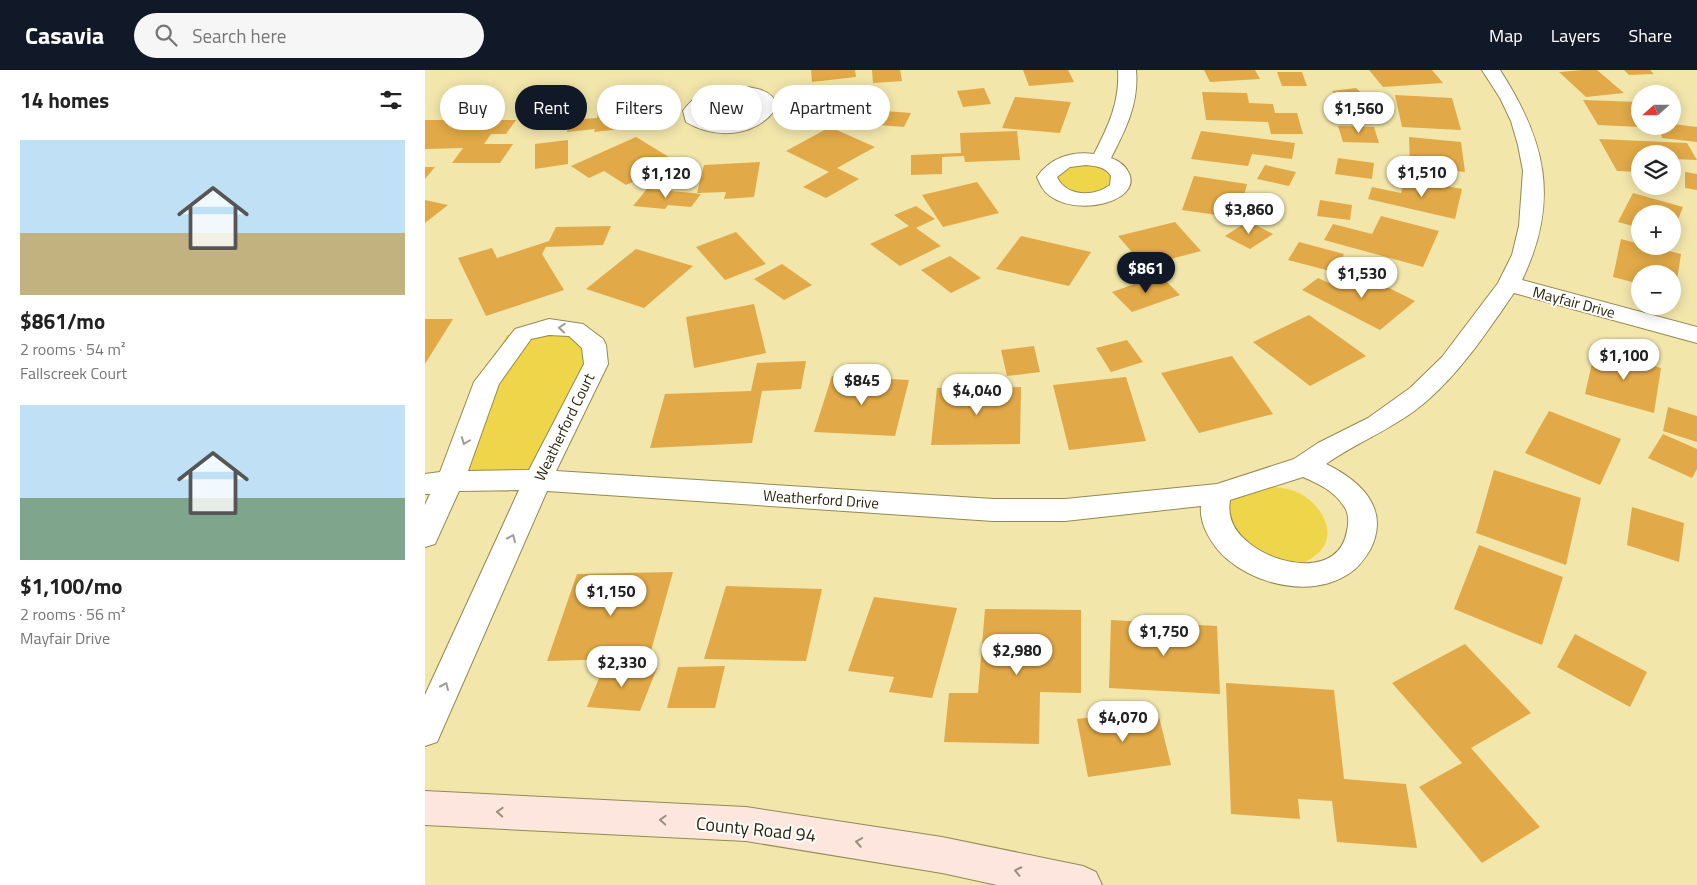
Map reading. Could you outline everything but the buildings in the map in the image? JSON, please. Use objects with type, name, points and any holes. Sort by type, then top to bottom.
[{"type":"street","points":[[1100,161],[1126,107],[1129,85],[1127,70]]},
{"type":"street","name":"Weatherford Drive","points":[[437,482],[538,480],[993,510],[1065,510],[1217,494],[1304,466],[1327,450],[1377,424],[1419,394],[1451,363],[1509,284],[1523,255],[1530,226],[1533,171],[1528,145],[1520,121],[1509,98],[1491,70]]},
{"type":"street","name":"Mayfair Drive","points":[[1509,284],[1697,335]]},
{"type":"street","name":"Weatherford Court","points":[[425,536],[437,482],[487,382],[523,334],[549,327],[575,329],[593,345],[596,364],[538,480],[425,731]]},
{"type":"street","points":[[1217,494],[1214,515],[1223,538],[1242,557],[1270,570],[1301,575],[1329,570],[1351,556],[1362,537],[1362,515],[1351,494],[1330,477],[1304,466]]},
{"type":"street","name":"County Road 94","points":[[425,808],[746,824],[942,855],[1083,885]]},
{"type":"shaded area","points":[[762,100],[770,101],[762,108]]},
{"type":"shaded area","points":[[1077,159],[1115,173],[1109,190],[1066,196],[1048,169]]},
{"type":"shaded area","points":[[568,333],[591,359],[528,474],[441,473],[507,335]]},
{"type":"shaded area","points":[[1265,486],[1299,493],[1314,504],[1325,520],[1327,538],[1324,546],[1307,561],[1296,565],[1291,564],[1234,546],[1226,507],[1235,497]]}]
